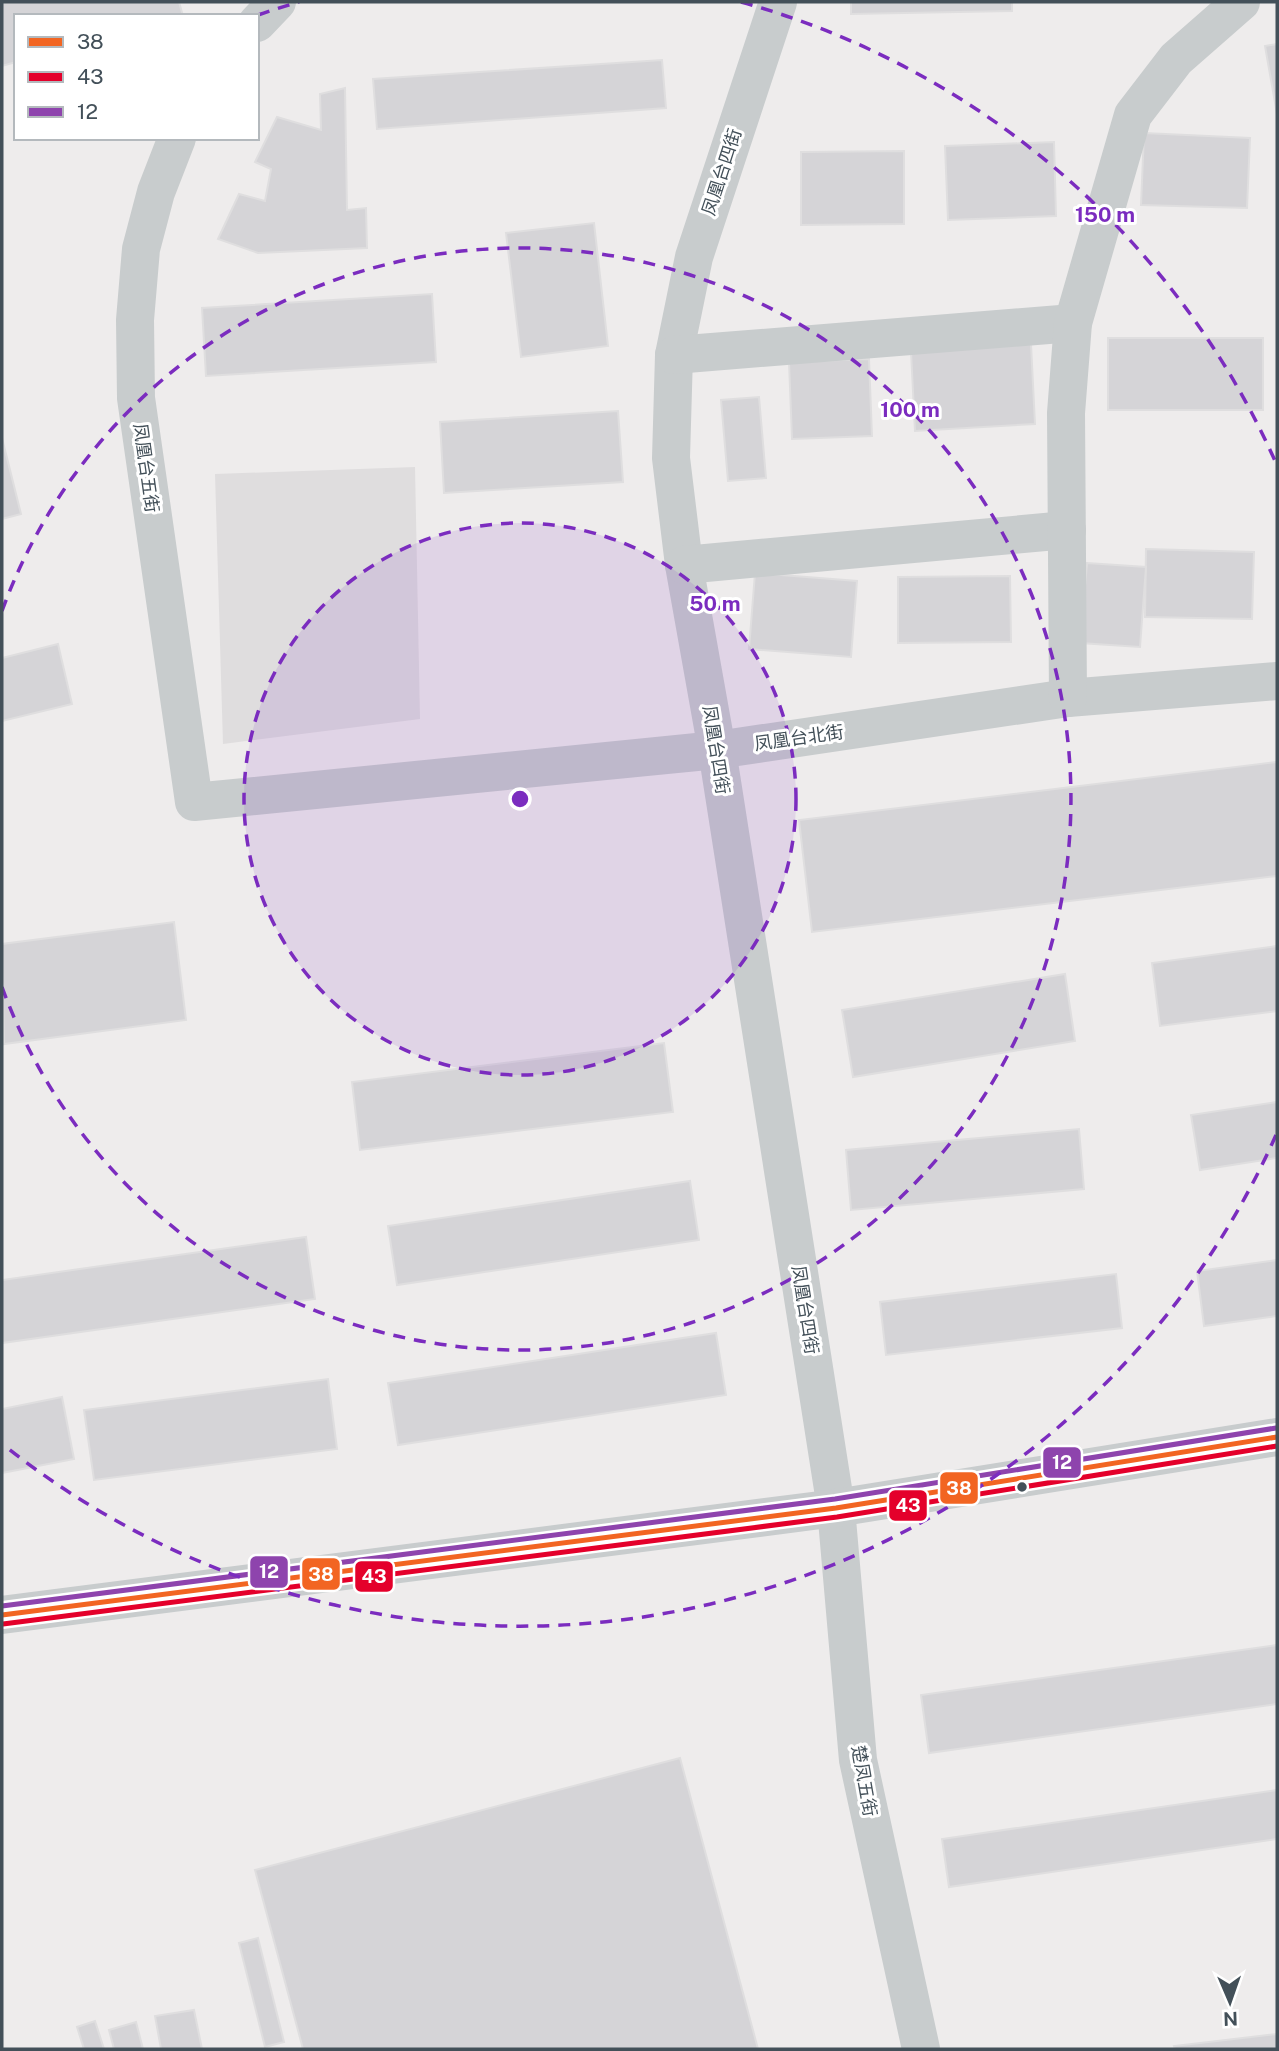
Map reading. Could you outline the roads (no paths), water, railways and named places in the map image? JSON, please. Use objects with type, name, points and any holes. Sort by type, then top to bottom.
[{"type":"street","points":[[259,21],[277,2]]},
{"type":"street","name":"凤凰台四街","points":[[778,2],[694,257],[674,355],[671,458],[684,565],[717,750],[836,1508]]},
{"type":"street","points":[[1068,698],[1066,413],[1073,323],[1133,115],[1176,59],[1241,2]]},
{"type":"street","name":"凤凰台五街","points":[[176,140],[156,192],[141,249],[135,320],[136,398],[194,802]]},
{"type":"street","points":[[674,355],[1073,323]]},
{"type":"street","points":[[684,565],[1067,530]]},
{"type":"street","name":"凤凰台北街","points":[[194,802],[717,750],[1068,698],[1277,681]]},
{"type":"street","points":[[2,1615],[836,1508],[1277,1437]]},
{"type":"street","name":"楚凤五街","points":[[836,1508],[858,1760],[920,2049]]}]
